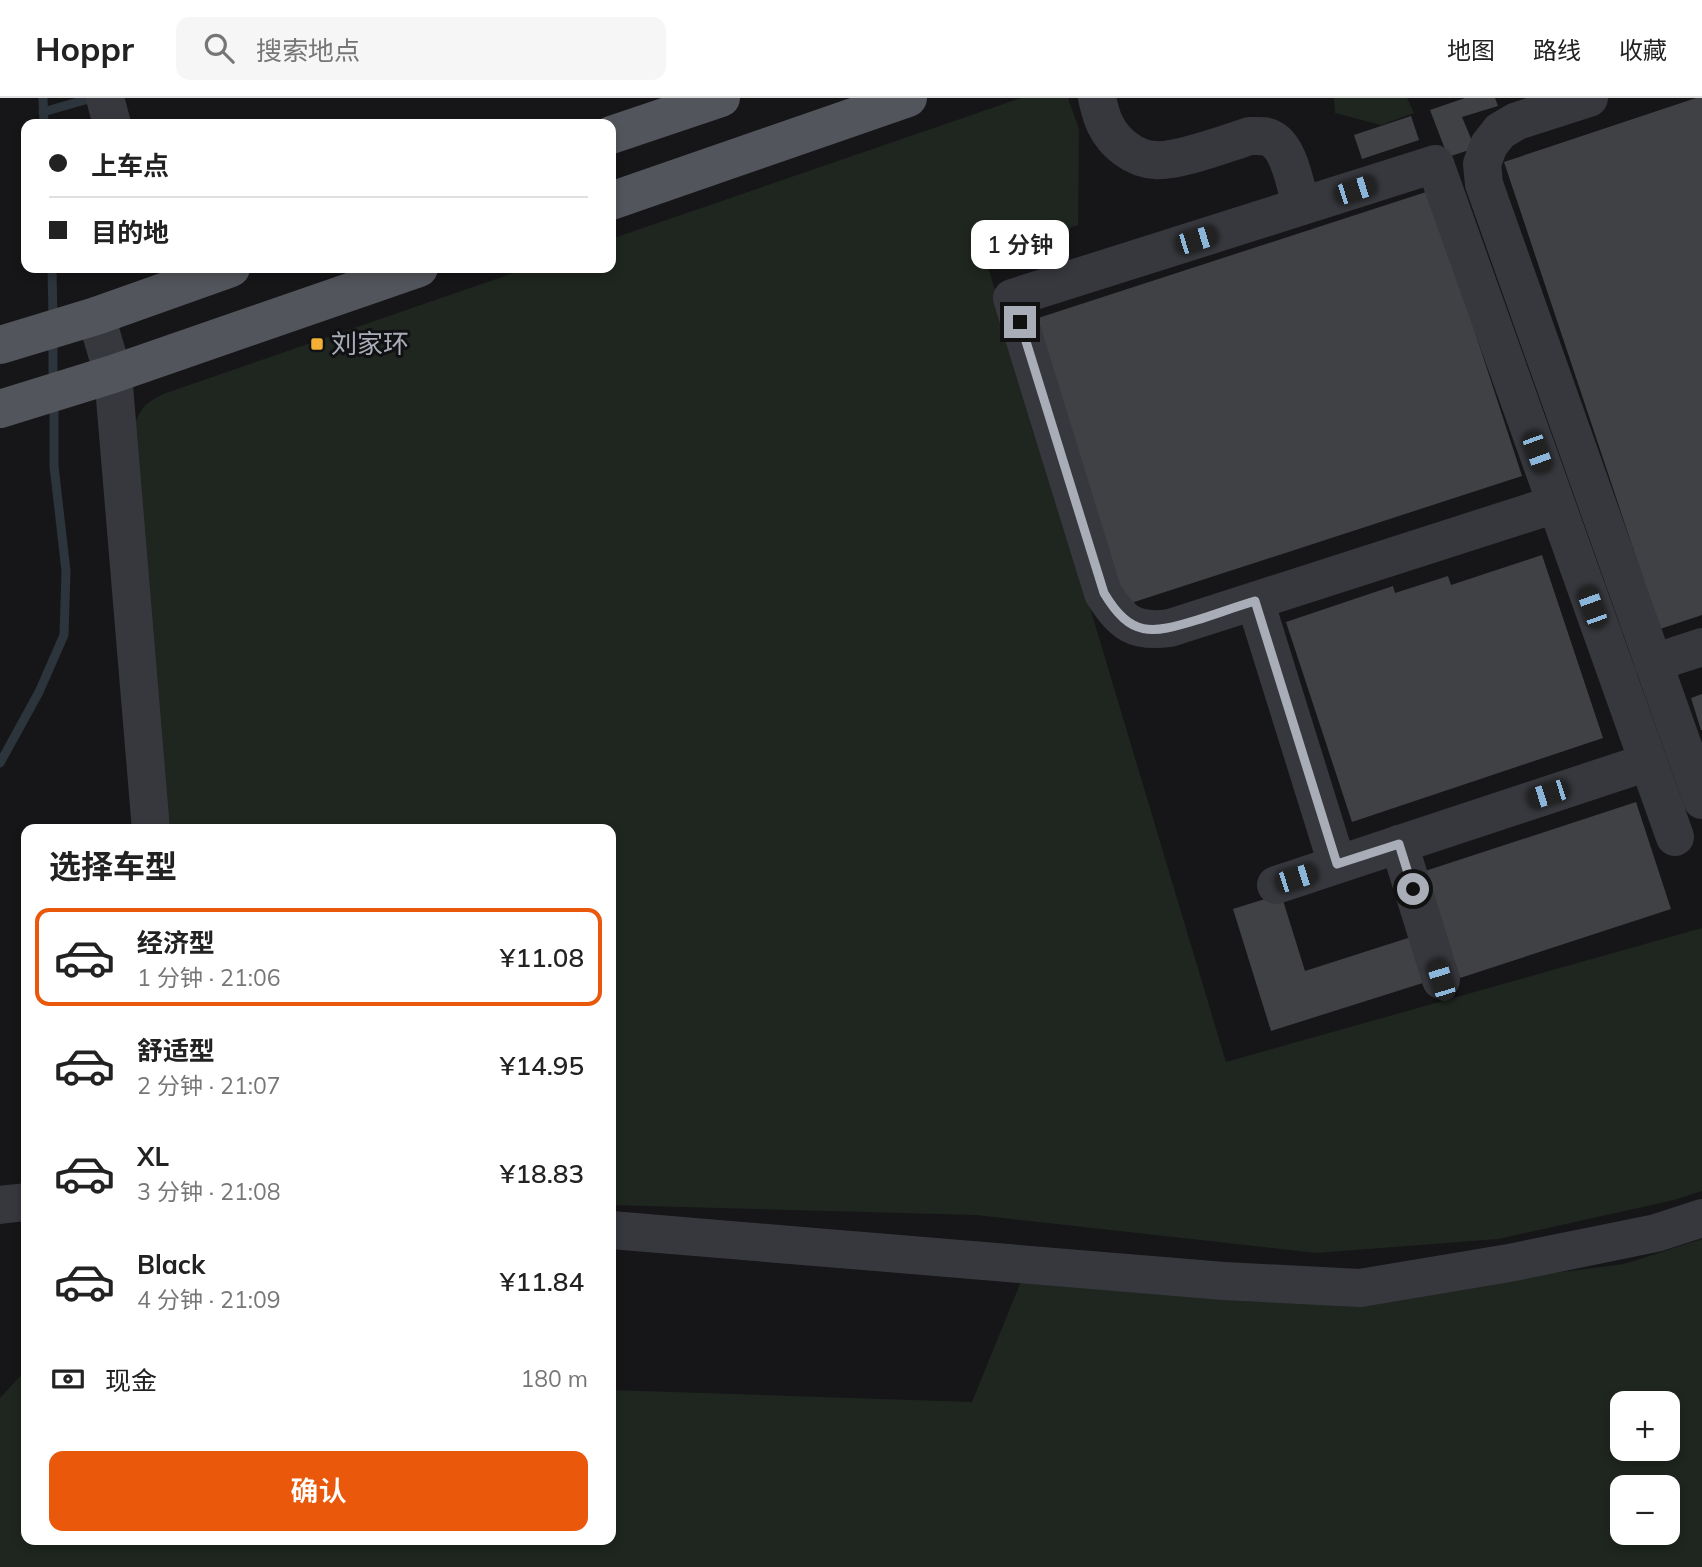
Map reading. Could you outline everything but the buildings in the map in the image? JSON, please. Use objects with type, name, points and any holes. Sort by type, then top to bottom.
[{"type":"main road","points":[[616,133],[721,98]]},
{"type":"main road","points":[[616,199],[908,98]]},
{"type":"main road","points":[[0,345],[96,316],[178,276],[198,273]]},
{"type":"main road","points":[[0,409],[113,374],[405,273]]},
{"type":"street","points":[[105,98],[111,119]]},
{"type":"street","points":[[1097,98],[1105,124],[1116,141],[1134,154],[1155,160],[1178,158],[1250,136],[1262,135],[1272,139],[1281,147],[1287,158],[1301,206]]},
{"type":"street","points":[[1589,98],[1513,110],[1489,145],[1482,164],[1484,184],[1702,800]]},
{"type":"street","points":[[1556,504],[1170,628],[1150,631],[1130,624],[1114,610],[1104,593],[1012,298],[1435,164],[1675,837]]},
{"type":"street","points":[[96,316],[113,374],[150,824]]},
{"type":"street","points":[[1255,601],[1337,864]]},
{"type":"street","points":[[1653,663],[1702,647]]},
{"type":"street","points":[[1276,884],[1648,762]]},
{"type":"street","points":[[1399,844],[1441,980]]},
{"type":"street","points":[[0,1205],[21,1203]]},
{"type":"street","points":[[616,1230],[1210,1280],[1360,1289],[1509,1263],[1656,1233],[1702,1218]]},
{"type":"shaded area","points":[[1021,98],[1068,98],[1079,129],[1078,225],[985,257],[1226,1062],[1702,928],[1702,1191],[1674,1200],[1498,1239],[1316,1253],[976,1215],[616,1205],[616,824],[165,824],[134,426],[146,405],[166,393],[514,273],[616,273],[616,237]]},
{"type":"shaded area","points":[[1334,98],[1407,98],[1414,113],[1381,125],[1335,113]]},
{"type":"shaded area","points":[[1702,1239],[1702,1567],[0,1567],[0,1398],[21,1375],[21,1545],[616,1545],[616,1390],[972,1402],[1024,1274],[1321,1303],[1624,1264]]},
{"type":"waterway","points":[[43,98],[44,119]]},
{"type":"waterway","points":[[43,112],[92,98]]},
{"type":"waterway","points":[[52,273],[53,318]]},
{"type":"waterway","points":[[53,339],[53,381]]},
{"type":"waterway","points":[[0,763],[39,692],[64,635],[66,571],[54,466],[54,402]]},
{"type":"place","name":"刘家环","points":[[317,344]]},
{"type":"route","points":[[1020,322],[1104,593],[1114,610],[1130,624],[1150,631],[1170,628],[1255,601],[1337,864],[1399,844],[1413,889]]}]
